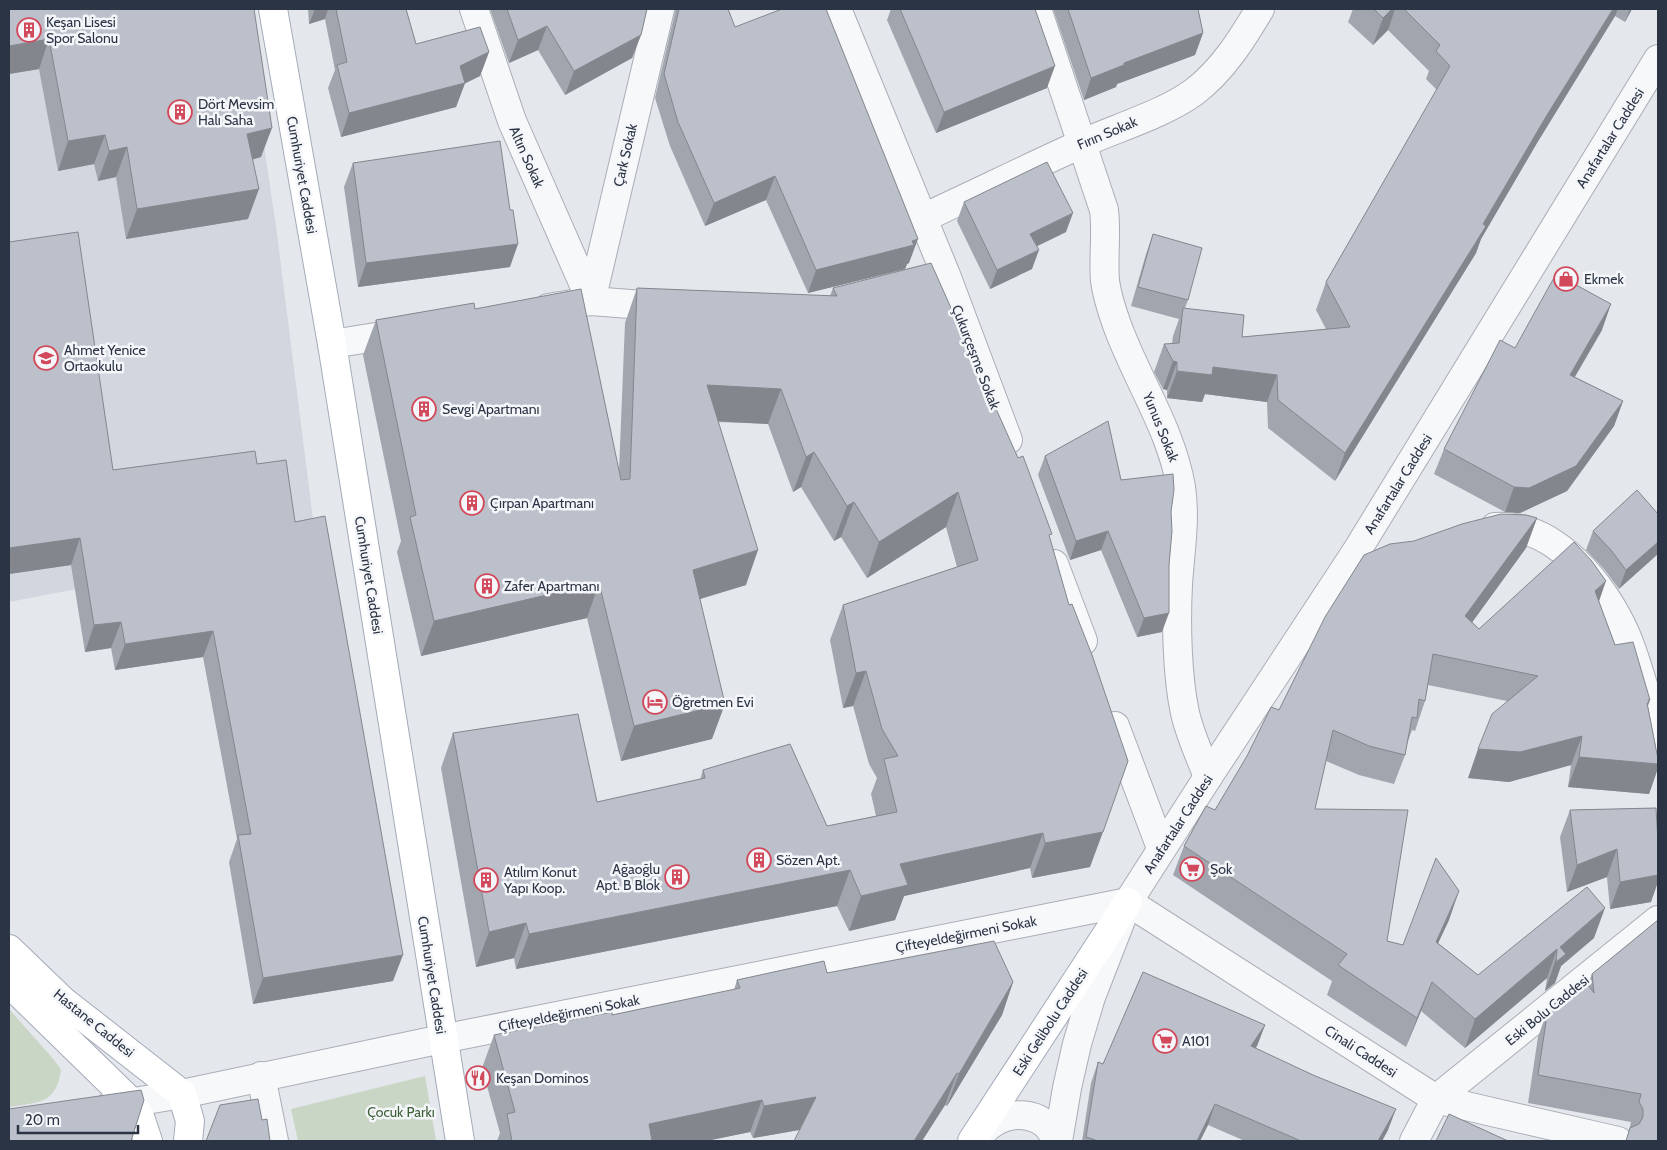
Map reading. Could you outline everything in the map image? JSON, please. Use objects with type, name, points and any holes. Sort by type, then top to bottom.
[{"type":"main road","name":"Cumhuriyet Caddesi","points":[[273,9],[332,344],[442,1039],[460,1141]]},
{"type":"main road","name":"Eski Gelibolu Caddesi","points":[[974,1141],[1128,902]]},
{"type":"main road","name":"Hastane Caddesi","points":[[9,949],[63,1001],[182,1094]]},
{"type":"main road","name":"Hastane Caddesi","points":[[9,983],[132,1102]]},
{"type":"main road","points":[[182,1094],[190,1120],[188,1141]]},
{"type":"main road","points":[[132,1102],[142,1122],[148,1141]]},
{"type":"street","name":"Altın Sokak","points":[[474,9],[512,121],[591,301]]},
{"type":"street","name":"Çark Sokak","points":[[591,301],[660,9]]},
{"type":"street","name":"Çukurçeşme Sokak","points":[[837,9],[946,275],[1015,460]]},
{"type":"street","name":"Yunus Sokak","points":[[1037,9],[1104,210],[1106,225],[1105,280],[1111,306],[1130,357],[1162,423],[1177,467],[1183,510],[1178,585],[1181,693],[1185,715],[1208,777]]},
{"type":"street","name":"Fırın Sokak","points":[[923,218],[1081,144],[1172,105],[1195,92],[1230,56],[1260,9]]},
{"type":"street","name":"Anafartalar Caddesi","points":[[1056,1141],[1077,1044],[1091,997],[1128,902],[1208,777],[1369,555],[1658,59]]},
{"type":"street","points":[[918,282],[946,275]]},
{"type":"street","points":[[524,312],[591,301],[696,308]]},
{"type":"street","points":[[332,344],[428,328]]},
{"type":"street","points":[[1473,532],[1497,527],[1519,528],[1532,532],[1544,537],[1567,554],[1585,572],[1617,617],[1626,635],[1658,738]]},
{"type":"street","points":[[1046,543],[1092,664]]},
{"type":"street","points":[[1106,700],[1161,848]]},
{"type":"street","name":"Çifteyeldeğirmeni Sokak","points":[[84,1111],[182,1094],[442,1039],[1128,902]]},
{"type":"street","name":"Cinali Caddesi","points":[[1128,902],[1436,1099],[1585,1138],[1618,1141]]},
{"type":"street","name":"Eski Bolu Caddesi","points":[[1436,1099],[1658,920]]},
{"type":"street","points":[[261,1076],[274,1141]]},
{"type":"street","points":[[1414,1141],[1436,1099]]},
{"type":"street","points":[[974,1141],[994,1122],[1012,1114],[1021,1114],[1037,1118],[1043,1122],[1049,1128],[1056,1141]]},
{"type":"shaded area","points":[[9,9],[244,9],[277,234],[316,543],[9,602]]},
{"type":"green space","points":[[9,1009],[61,1070],[59,1081],[50,1096],[37,1102],[9,1107]]},
{"type":"green space","name":"Çocuk Parkı","points":[[425,1076],[436,1141],[298,1141],[291,1109]]},
{"type":"building","name":"Dört Mevsim Halı Saha","points":[[9,9],[254,9],[272,128],[247,134],[259,189],[137,209],[127,147],[109,151],[105,135],[68,141],[49,39],[9,46]]},
{"type":"building","points":[[336,9],[406,9],[416,44],[480,27],[489,52],[460,66],[465,83],[349,113],[337,65],[347,62]]},
{"type":"building","points":[[507,9],[647,9],[641,35],[574,71],[547,26],[518,40]]},
{"type":"building","points":[[679,9],[728,9],[735,27],[782,9],[826,9],[918,239],[912,241],[914,245],[816,270],[775,176],[714,203],[678,122],[664,74]]},
{"type":"building","points":[[900,9],[1035,9],[1055,66],[944,112]]},
{"type":"building","points":[[1068,9],[1198,9],[1203,33],[1124,63],[1124,65],[1091,78]]},
{"type":"building","points":[[1374,9],[1392,9],[1383,18]]},
{"type":"building","points":[[1404,9],[1613,9],[1547,115],[1483,224],[1486,226],[1345,453],[1278,400],[1277,375],[1213,367],[1212,375],[1177,371],[1177,362],[1173,361],[1164,344],[1179,343],[1183,308],[1244,315],[1242,337],[1350,327],[1326,282],[1450,66],[1436,51],[1440,45]]},
{"type":"building","points":[[500,141],[510,210],[513,210],[518,244],[366,263],[353,163]]},
{"type":"building","points":[[1047,162],[1073,213],[1030,234],[1039,250],[997,270],[964,202]]},
{"type":"building","points":[[78,232],[113,470],[255,451],[257,464],[286,460],[295,522],[325,516],[403,955],[263,978],[238,835],[251,834],[213,631],[125,644],[121,622],[94,625],[80,538],[9,548],[9,242]]},
{"type":"building","points":[[1153,234],[1202,248],[1188,300],[1138,287]]},
{"type":"building","points":[[931,263],[1018,458],[1023,456],[1052,534],[1049,535],[1069,605],[1072,604],[1092,655],[1128,761],[1103,832],[1045,843],[1043,833],[900,864],[908,885],[861,896],[850,870],[529,934],[526,923],[489,932],[453,733],[578,714],[597,802],[705,778],[703,770],[790,744],[827,826],[897,812],[884,759],[898,756],[882,729],[866,671],[856,673],[843,605],[978,560],[958,492],[879,542],[854,502],[847,506],[814,452],[806,457],[781,389],[707,385],[758,550],[693,570],[725,704],[634,726],[599,583],[434,621],[410,517],[416,515],[376,320],[474,303],[475,309],[581,289],[621,480],[630,479],[637,288],[837,296],[833,288]]},
{"type":"building","points":[[1556,274],[1611,304],[1570,375],[1623,401],[1576,466],[1529,488],[1514,487],[1444,449],[1500,340],[1515,348]]},
{"type":"building","points":[[1108,421],[1121,480],[1173,474],[1169,613],[1144,618],[1108,531],[1076,541],[1045,456]]},
{"type":"building","points":[[1637,490],[1658,514],[1658,542],[1626,570],[1593,531]]},
{"type":"building","points":[[1501,514],[1526,515],[1537,518],[1465,616],[1479,629],[1574,542],[1591,560],[1606,581],[1595,591],[1615,645],[1633,642],[1650,700],[1647,703],[1658,764],[1579,757],[1582,736],[1520,752],[1478,749],[1492,714],[1538,676],[1433,654],[1425,701],[1419,699],[1417,718],[1412,717],[1405,755],[1369,746],[1333,730],[1315,809],[1408,810],[1387,941],[1403,945],[1436,858],[1459,891],[1436,942],[1478,975],[1587,887],[1605,908],[1560,947],[1566,954],[1556,962],[1557,949],[1475,1019],[1432,982],[1417,1018],[1338,965],[1347,954],[1184,846],[1206,806],[1215,810],[1247,756],[1271,707],[1279,710],[1325,617],[1364,555],[1390,544],[1414,541],[1462,524]]},
{"type":"building","points":[[1656,808],[1658,875],[1620,882],[1617,849],[1577,865],[1570,810]]},
{"type":"building","points":[[1658,920],[1658,1141],[1626,1141],[1630,1128],[1639,1124],[1643,1117],[1643,1109],[1639,1102],[1641,1094],[1538,1075],[1548,1009],[1584,980],[1594,993],[1592,974]]},
{"type":"building","points":[[994,941],[1013,982],[959,1074],[957,1073],[914,1141],[794,1141],[816,1097],[764,1106],[762,1100],[649,1124],[652,1141],[512,1141],[507,1114],[515,1112],[494,1035],[612,1012],[612,1015],[740,988],[737,980],[824,961],[827,973]]},
{"type":"building","points":[[1143,972],[1265,1025],[1251,1046],[1313,1075],[1396,1109],[1378,1141],[1301,1141],[1215,1104],[1197,1141],[1098,1141],[1086,1137],[1098,1062],[1103,1064]]},
{"type":"building","points":[[141,1090],[144,1100],[131,1141],[9,1141],[9,1109]]},
{"type":"building","points":[[258,1099],[262,1120],[267,1119],[270,1141],[206,1141],[220,1105]]},
{"type":"building","points":[[1449,1114],[1508,1141],[1436,1141]]},
{"type":"place","name":"Keşan Lisesi Spor Salonu","points":[[29,30]]},
{"type":"place","name":"Dört Mevsim Halı Saha","points":[[180,112]]},
{"type":"place","name":"Ekmek","points":[[1566,279]]},
{"type":"place","name":"Ahmet Yenice Ortaokulu","points":[[46,358]]},
{"type":"place","name":"Sevgi Apartmanı","points":[[424,409]]},
{"type":"place","name":"Çırpan Apartmanı","points":[[472,503]]},
{"type":"place","name":"Zafer Apartmanı","points":[[487,586]]},
{"type":"place","name":"Öğretmen Evi","points":[[655,702]]},
{"type":"place","name":"Sözen Apt.","points":[[759,860]]},
{"type":"place","name":"Şok","points":[[1192,869]]},
{"type":"place","name":"Ağaoğlu Apt. B Blok","points":[[677,877]]},
{"type":"place","name":"Atılım Konut Yapı Koop.","points":[[486,880]]},
{"type":"place","name":"A101","points":[[1165,1041]]},
{"type":"place","name":"Keşan Dominos","points":[[478,1078]]}]
